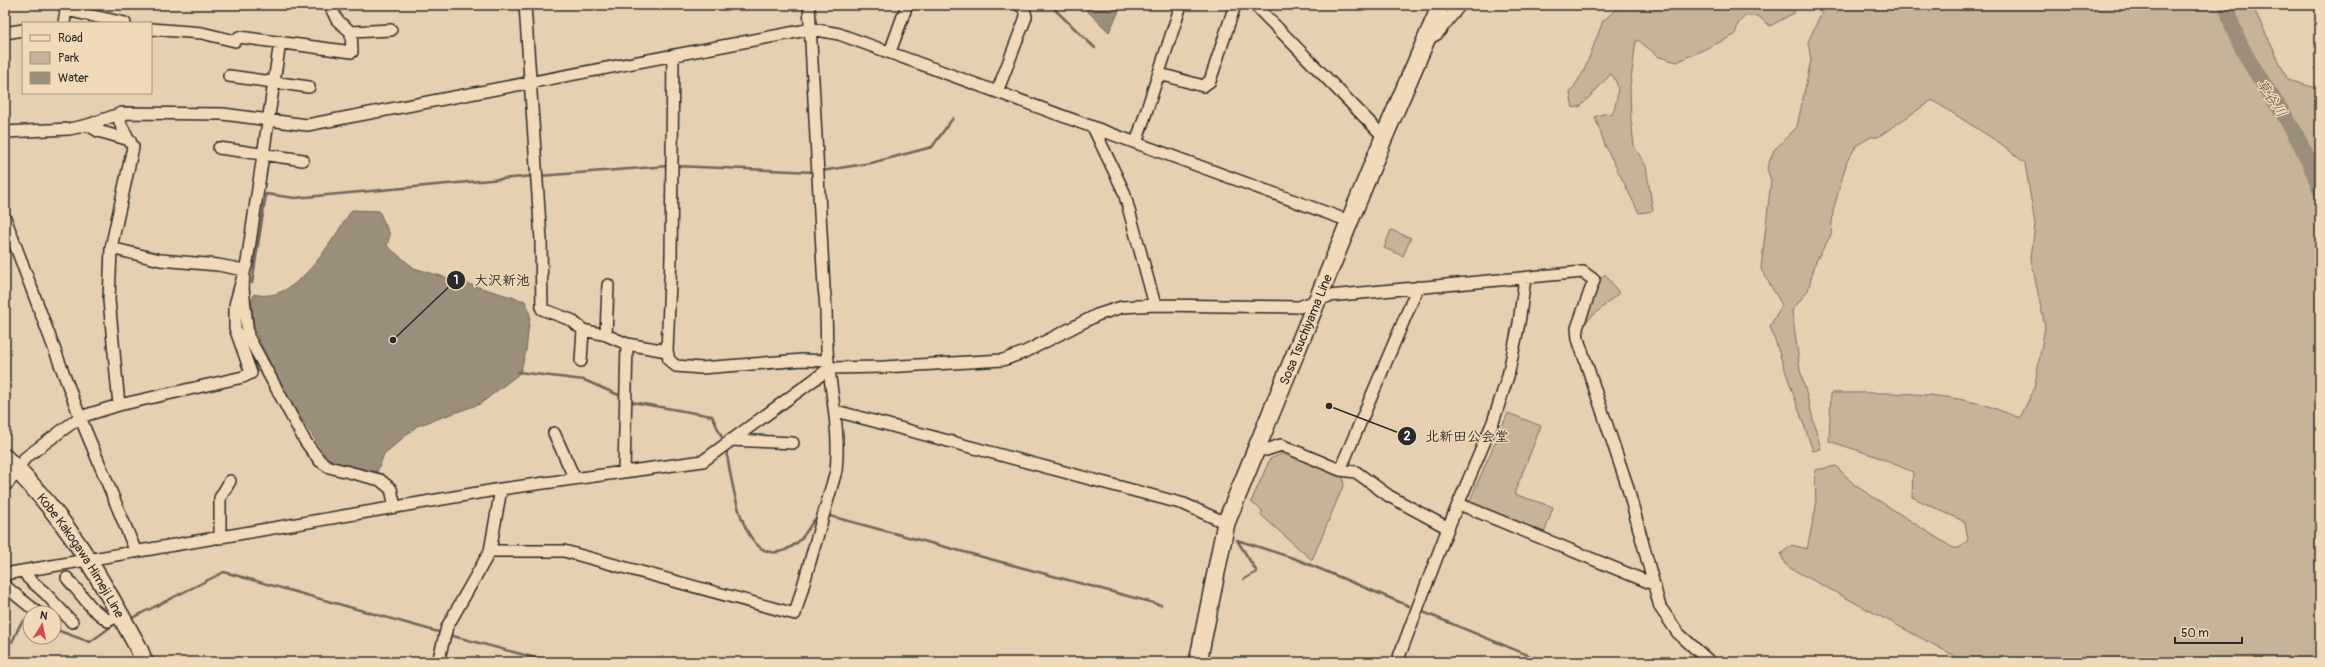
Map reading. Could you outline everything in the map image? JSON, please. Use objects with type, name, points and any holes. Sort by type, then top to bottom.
[{"type":"main road","name":"Sosa Tsuchiyama Line","points":[[1201,661],[1226,523],[1384,137],[1441,5]]},
{"type":"main road","name":"Kobe Kakogawa Himeji Line","points":[[11,464],[54,509],[90,560],[138,647],[144,662]]},
{"type":"street","points":[[525,5],[529,84],[540,232],[542,309],[571,320],[583,330],[606,335],[627,344],[667,351]]},
{"type":"street","points":[[490,551],[564,551],[795,614],[836,471],[838,448],[836,410],[829,365],[828,307],[824,288],[812,29],[809,5]]},
{"type":"street","points":[[890,52],[907,5]]},
{"type":"street","points":[[998,92],[1026,17],[1024,8],[1019,5]]},
{"type":"street","points":[[1136,143],[1160,74],[1181,5]]},
{"type":"street","points":[[1160,74],[1203,86],[1210,81],[1234,5]]},
{"type":"street","points":[[1255,5],[1384,137]]},
{"type":"street","points":[[1426,40],[1437,34],[1460,5]]},
{"type":"street","points":[[330,6],[337,20],[351,32],[392,30]]},
{"type":"street","points":[[64,22],[66,10],[120,22]]},
{"type":"street","points":[[152,29],[202,33],[237,39],[280,42],[352,52],[351,32]]},
{"type":"street","points":[[5,132],[69,129],[88,125],[122,113],[223,114],[307,125],[812,29],[839,34],[890,52],[1349,222]]},
{"type":"street","points":[[5,33],[22,30]]},
{"type":"street","points":[[5,484],[11,464],[25,458],[80,417],[119,405],[244,377],[251,372],[250,365],[235,328],[235,305],[244,270],[270,120],[280,42]]},
{"type":"street","points":[[673,55],[671,258],[667,351],[669,360],[676,366],[701,368],[803,360],[829,365],[884,367],[1003,360],[1025,352],[1108,310],[1122,307],[1155,305],[1299,307],[1329,296],[1583,272],[1594,280],[1577,328],[1578,339],[1627,485],[1660,607],[1678,633],[1710,662]]},
{"type":"street","points":[[229,76],[274,83],[309,86]]},
{"type":"street","points":[[119,405],[109,300],[111,248],[134,147],[120,123],[122,113]]},
{"type":"street","points":[[88,125],[98,131],[130,140]]},
{"type":"street","points":[[1093,127],[1124,192],[1155,305]]},
{"type":"street","points":[[219,148],[303,160]]},
{"type":"street","points":[[5,218],[80,417],[136,552]]},
{"type":"street","points":[[111,248],[160,260],[218,265],[244,270]]},
{"type":"street","points":[[244,270],[243,288],[248,336],[305,441],[320,461],[329,467],[380,480],[391,489],[395,507]]},
{"type":"street","points":[[1397,662],[1448,528],[1493,422],[1508,376],[1519,323],[1525,278]]},
{"type":"street","points":[[606,335],[608,285]]},
{"type":"street","points":[[1340,470],[1418,287]]},
{"type":"street","points":[[581,361],[583,330]]},
{"type":"street","points":[[624,472],[627,344]]},
{"type":"street","points":[[5,574],[574,477],[703,461],[829,365]]},
{"type":"street","points":[[836,410],[1184,504],[1226,523]]},
{"type":"street","points":[[554,433],[574,477]]},
{"type":"street","points":[[730,440],[793,442]]},
{"type":"street","points":[[1256,448],[1266,450],[1281,445],[1340,470],[1356,472],[1389,496],[1448,528]]},
{"type":"street","points":[[220,538],[220,498],[230,481]]},
{"type":"street","points":[[438,662],[447,627],[490,551],[501,489]]},
{"type":"street","points":[[1459,504],[1653,584]]},
{"type":"street","points":[[24,571],[28,578],[46,594],[72,622]]},
{"type":"street","points":[[67,578],[92,608],[108,621],[120,614]]},
{"type":"street","points":[[5,586],[28,605]]},
{"type":"green space","points":[[1621,5],[1795,5],[1794,13],[1770,26],[1758,16],[1745,16],[1738,24],[1735,35],[1677,62],[1659,57],[1638,40],[1636,41],[1630,87],[1631,119],[1634,146],[1646,166],[1653,211],[1639,213],[1605,145],[1595,117],[1606,113],[1612,115],[1618,93],[1614,79],[1611,74],[1581,106],[1573,108],[1570,93],[1584,71],[1603,21]]},
{"type":"green space","points":[[1825,5],[2252,5],[2288,80],[2320,89],[2320,662],[2168,662],[2126,658],[2117,662],[1966,662],[1790,568],[1784,563],[1781,554],[1792,545],[1807,549],[1816,507],[1815,470],[1836,466],[1856,486],[1953,548],[1959,548],[1968,540],[1965,522],[1912,497],[1913,472],[1875,456],[1829,441],[1831,393],[1941,396],[1982,404],[2020,418],[2034,389],[2045,327],[2031,259],[2035,224],[2025,163],[2000,143],[1932,100],[1878,137],[1871,137],[1857,145],[1847,161],[1833,211],[1831,235],[1816,261],[1808,290],[1792,311],[1800,370],[1821,449],[1813,451],[1770,326],[1782,305],[1761,269],[1771,181],[1767,168],[1774,150],[1797,127],[1811,60],[1808,42]]},
{"type":"green space","points":[[1391,230],[1411,238],[1403,256],[1384,248]]},
{"type":"green space","points":[[1605,274],[1619,293],[1582,325],[1597,283]]},
{"type":"green space","points":[[1508,413],[1541,426],[1514,494],[1553,507],[1544,534],[1471,504],[1470,500]]},
{"type":"green space","points":[[1286,452],[1343,477],[1344,484],[1312,560],[1260,514],[1263,511],[1251,502],[1270,459]]},
{"type":"water","points":[[1081,5],[1122,5],[1109,32]]},
{"type":"water","points":[[352,210],[379,211],[390,235],[387,246],[414,268],[525,301],[530,315],[526,351],[520,373],[480,404],[417,426],[384,454],[377,472],[340,464],[327,458],[282,389],[255,331],[251,303],[254,294],[270,295],[284,290],[298,281],[323,253]]},
{"type":"waterway","points":[[1050,5],[1095,48]]},
{"type":"waterway","name":"草谷川","points":[[2227,5],[2236,35],[2243,50],[2296,135],[2317,180],[2320,190]]},
{"type":"waterway","points":[[821,171],[871,163],[932,147],[953,118]]},
{"type":"waterway","points":[[539,176],[668,166]]},
{"type":"waterway","points":[[675,166],[814,172]]},
{"type":"waterway","points":[[252,283],[266,194],[295,198],[534,176]]},
{"type":"waterway","points":[[518,372],[584,380],[621,396]]},
{"type":"waterway","points":[[632,402],[712,416],[724,442]]},
{"type":"waterway","points":[[726,448],[737,503],[744,523],[753,540],[765,550],[780,552],[798,542],[814,520],[819,519]]},
{"type":"waterway","points":[[826,517],[830,516],[1161,605]]},
{"type":"waterway","points":[[1244,579],[1257,572],[1237,540],[1296,559],[1409,606]]},
{"type":"waterway","points":[[134,617],[224,572],[442,633]]},
{"type":"waterway","points":[[1423,612],[1545,662]]},
{"type":"waterway","points":[[12,642],[22,623]]},
{"type":"waterway","points":[[62,632],[90,642],[112,626]]},
{"type":"waterway","points":[[449,635],[551,662]]},
{"type":"place","name":"大沢新池","points":[[393,340]]},
{"type":"place","name":"北新田公会堂","points":[[1329,406]]}]
